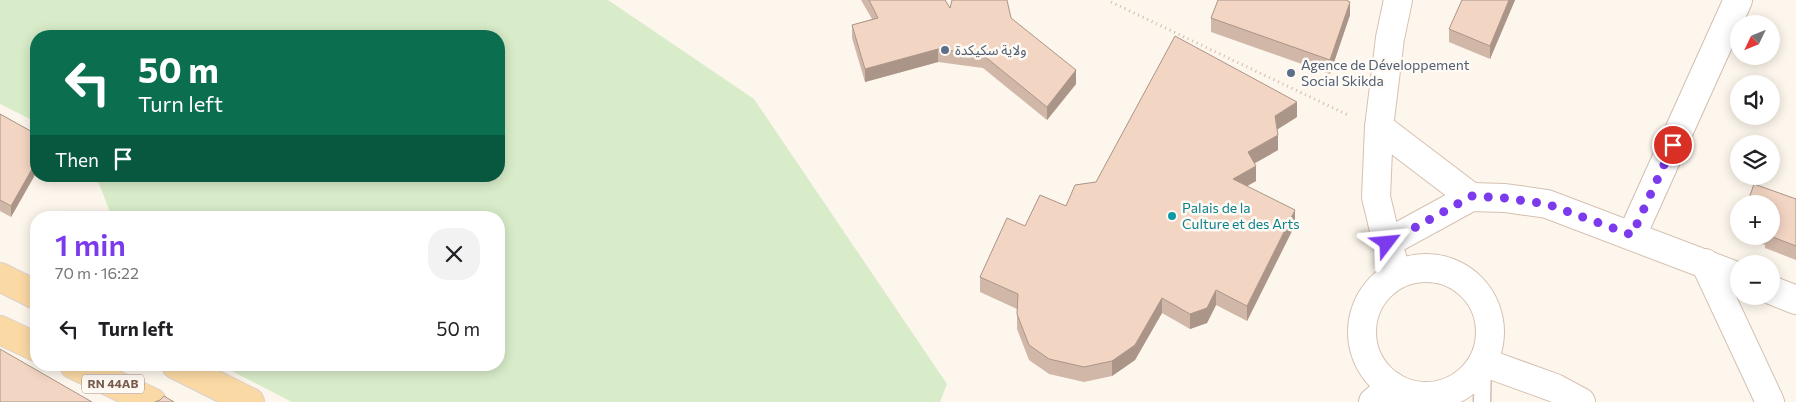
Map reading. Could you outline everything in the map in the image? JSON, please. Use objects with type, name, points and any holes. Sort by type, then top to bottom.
[{"type":"main road","points":[[1398,0],[1390,38],[1379,126],[1376,197],[1387,243],[1399,274]]},
{"type":"main road","points":[[1632,235],[1738,0]]},
{"type":"main road","points":[[1379,126],[1472,196]]},
{"type":"main road","points":[[1387,243],[1472,196],[1505,198],[1547,204],[1730,273]]},
{"type":"main road","points":[[1705,263],[1770,402]]},
{"type":"main road","points":[[1418,268],[1438,269],[1457,276],[1473,288],[1484,304],[1490,323],[1489,343],[1483,362],[1470,379],[1453,391],[1433,399],[1411,394],[1382,394],[1377,373],[1367,356],[1362,337],[1364,318],[1370,300],[1383,284],[1399,274],[1418,268]]},
{"type":"main road","points":[[0,277],[30,292]]},
{"type":"main road","points":[[1780,294],[1796,300]]},
{"type":"main road","points":[[0,330],[30,345]]},
{"type":"main road","points":[[1483,362],[1555,388],[1582,402]]},
{"type":"main road","name":"RN 44AB","points":[[87,371],[152,402]]},
{"type":"main road","points":[[188,371],[250,402]]},
{"type":"lane","points":[[1482,402],[1483,362]]},
{"type":"path","points":[[1111,2],[1345,114]]},
{"type":"green space","points":[[0,0],[608,0],[754,99],[947,384],[940,402],[292,402],[232,371],[505,371],[505,211],[110,211],[98,182],[505,182],[505,30],[30,30],[30,119],[0,104]]},
{"type":"building","name":"ولاية سكيكدة","points":[[869,0],[945,0],[950,8],[952,0],[1007,0],[1011,18],[1076,70],[1047,107],[983,55],[938,49],[865,69],[852,25],[878,18]]},
{"type":"building","points":[[1218,0],[1346,0],[1350,2],[1330,60],[1211,18]]},
{"type":"building","points":[[1462,0],[1509,0],[1490,46],[1449,29]]},
{"type":"building","name":"Palais de la Culture et des Arts","points":[[1175,36],[1297,102],[1275,116],[1278,135],[1248,152],[1256,166],[1233,179],[1295,210],[1247,306],[1216,290],[1207,308],[1190,314],[1162,298],[1135,345],[1112,361],[1084,367],[1049,359],[1029,345],[1017,314],[1018,294],[980,277],[1007,218],[1025,226],[1040,195],[1066,206],[1075,185],[1096,182]]},
{"type":"building","points":[[0,114],[30,131],[30,173],[11,206],[0,200]]},
{"type":"building","points":[[1754,185],[1757,185],[1796,199],[1796,246],[1780,240],[1780,195],[1750,195]]},
{"type":"building","points":[[0,349],[30,366],[30,371],[38,371],[92,402],[0,402]]},
{"type":"building","points":[[164,396],[174,402],[155,402]]},
{"type":"place","name":"ولاية سكيكدة","points":[[945,50]]},
{"type":"place","name":"Agence de Développement Social Skikda","points":[[1291,73]]},
{"type":"place","name":"Palais de la Culture et des Arts","points":[[1172,216]]},
{"type":"route","points":[[1387,243],[1472,196],[1505,198],[1547,204],[1632,235],[1673,145]]}]
